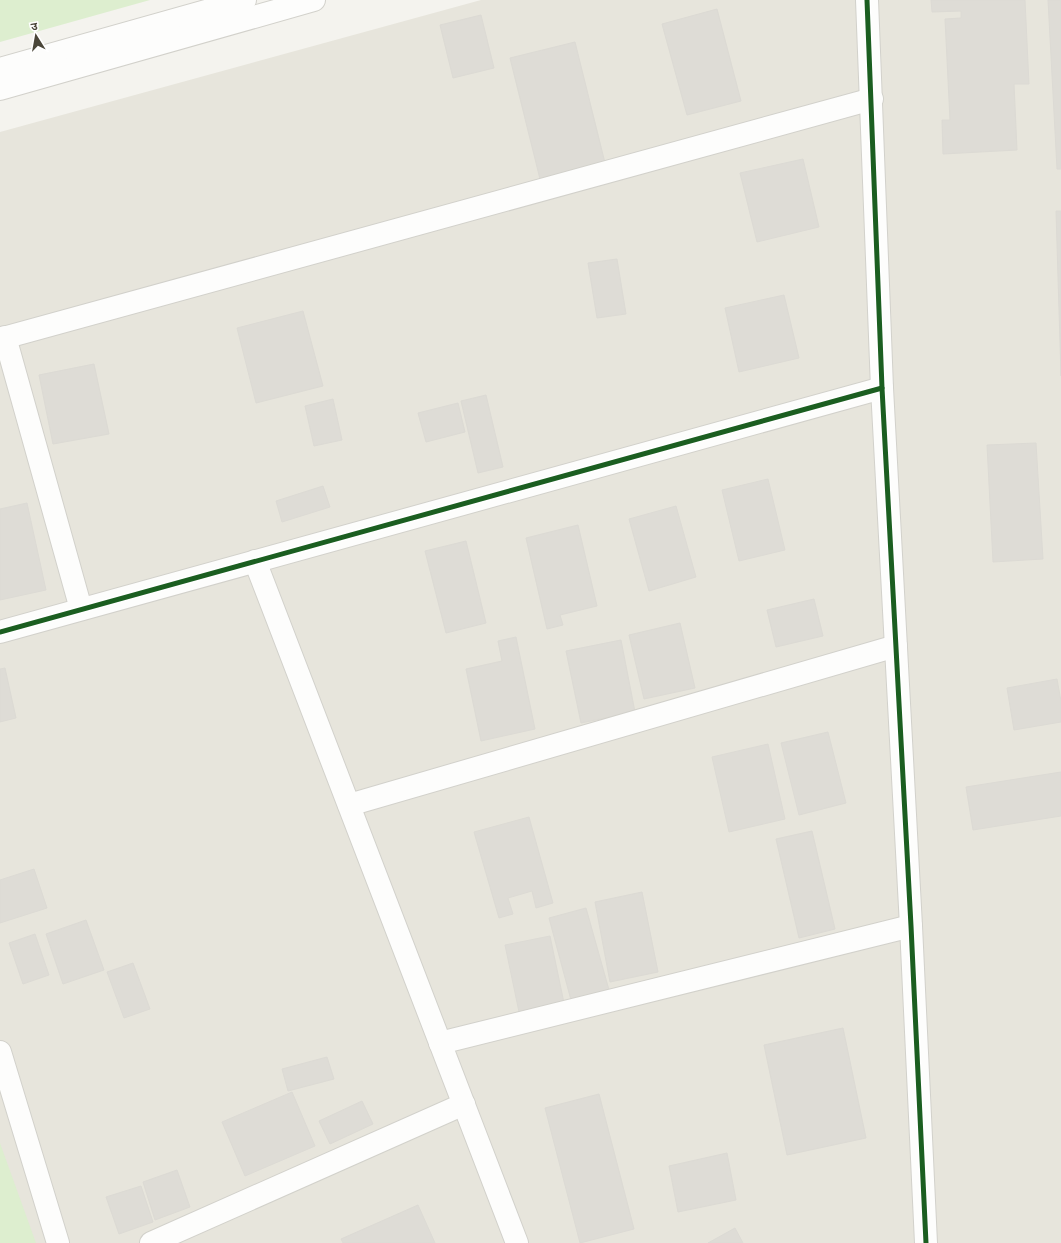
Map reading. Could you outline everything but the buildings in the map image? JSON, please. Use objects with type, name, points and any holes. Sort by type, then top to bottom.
[{"type":"street","points":[[0,69],[245,0]]},
{"type":"street","points":[[0,89],[314,0]]},
{"type":"street","points":[[868,0],[882,388],[912,926],[926,1243]]},
{"type":"street","points":[[81,609],[2,338],[872,99]]},
{"type":"street","points":[[0,632],[882,388]]},
{"type":"street","points":[[255,561],[517,1243]]},
{"type":"street","points":[[348,805],[896,646]]},
{"type":"street","points":[[440,1042],[912,926]]},
{"type":"street","points":[[0,1052],[58,1243]]},
{"type":"street","points":[[151,1243],[464,1104]]},
{"type":"shaded area","points":[[481,0],[1061,0],[1061,1243],[0,1243],[0,132]]},
{"type":"green space","points":[[0,0],[150,0],[0,42]]},
{"type":"green space","points":[[0,1143],[36,1243],[0,1243]]},
{"type":"cycle path","points":[[867,0],[882,388],[911,926],[926,1243]]},
{"type":"cycle path","points":[[0,632],[882,388]]}]
